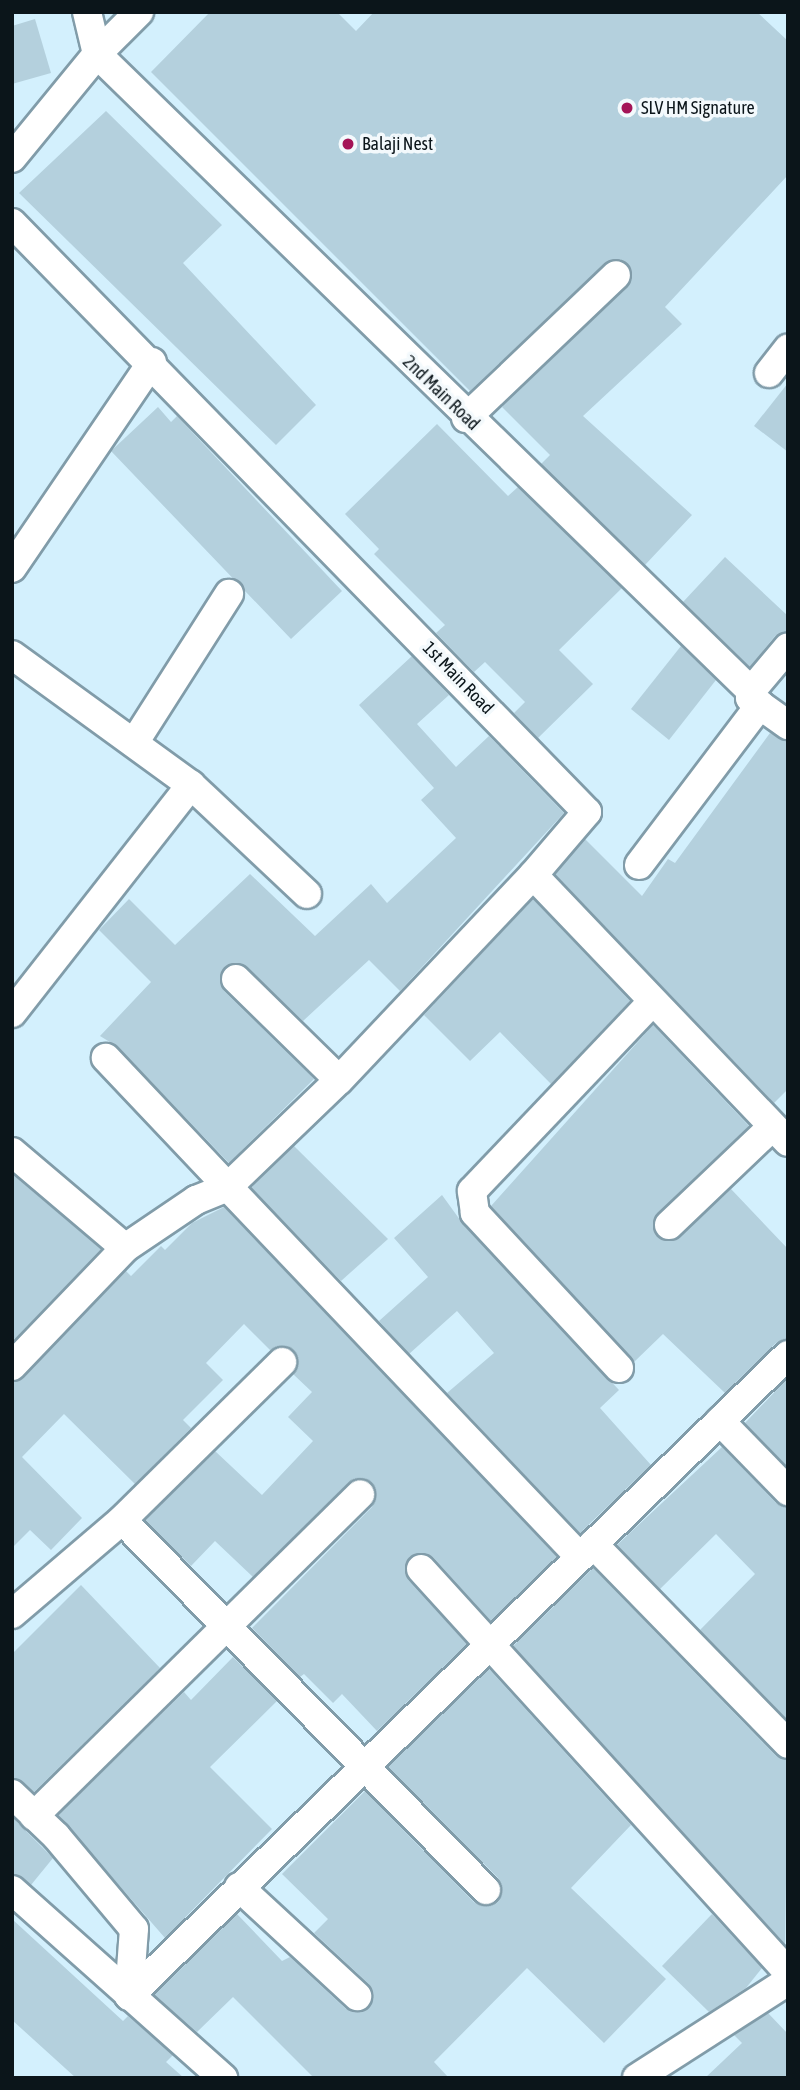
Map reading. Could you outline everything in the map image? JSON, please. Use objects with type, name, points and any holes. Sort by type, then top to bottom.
[{"type":"street","points":[[87,12],[97,54]]},
{"type":"street","points":[[12,158],[97,54],[139,12]]},
{"type":"street","name":"2nd Main Road","points":[[97,54],[467,418],[756,698],[788,725]]},
{"type":"street","name":"1st Main Road","points":[[12,223],[152,362],[587,812],[533,874]]},
{"type":"street","points":[[467,418],[616,275]]},
{"type":"street","points":[[769,373],[788,349]]},
{"type":"street","points":[[12,568],[152,362]]},
{"type":"street","points":[[134,743],[229,594]]},
{"type":"street","points":[[639,865],[756,698],[788,647]]},
{"type":"street","points":[[12,655],[191,785],[307,894]]},
{"type":"street","points":[[12,1013],[191,785]]},
{"type":"street","points":[[12,1366],[125,1248],[196,1200],[228,1187],[339,1080],[533,874],[780,1135],[669,1225]]},
{"type":"street","points":[[236,979],[339,1080]]},
{"type":"street","points":[[619,1368],[475,1213],[472,1191],[652,1002]]},
{"type":"street","points":[[106,1058],[228,1187],[586,1550],[788,1744]]},
{"type":"street","points":[[12,1152],[125,1248]]},
{"type":"street","points":[[129,1996],[788,1355]]},
{"type":"street","points":[[12,1614],[122,1520],[282,1362]]},
{"type":"street","points":[[720,1421],[788,1491]]},
{"type":"street","points":[[34,1816],[227,1622],[360,1495]]},
{"type":"street","points":[[122,1520],[227,1622],[486,1890]]},
{"type":"street","points":[[421,1569],[788,1972]]},
{"type":"street","points":[[12,1794],[134,1929],[129,1996]]},
{"type":"street","points":[[239,1887],[357,1996]]},
{"type":"street","points":[[12,1890],[223,2078]]},
{"type":"street","points":[[637,2078],[788,1981]]},
{"type":"building","points":[[210,12],[337,12],[356,31],[374,12],[757,12],[788,41],[788,175],[665,307],[682,324],[583,416],[692,515],[645,565],[541,464],[550,455],[502,407],[627,287],[632,279],[628,264],[620,259],[605,263],[470,391],[151,72]]},
{"type":"building","points":[[35,19],[51,73],[12,84],[12,26]]},
{"type":"building","points":[[106,111],[222,225],[183,263],[316,405],[276,445],[19,193]]},
{"type":"building","points":[[788,383],[788,452],[754,426]]},
{"type":"building","points":[[158,407],[171,422],[177,416],[342,591],[291,639],[111,451]]},
{"type":"building","points":[[437,424],[508,496],[518,487],[622,588],[559,650],[593,684],[538,738],[514,713],[525,702],[485,662],[474,672],[436,633],[445,625],[374,554],[379,549],[345,514]]},
{"type":"building","points":[[725,557],[788,616],[788,631],[775,636],[750,667],[683,602]]},
{"type":"building","points":[[681,646],[716,680],[669,740],[631,709]]},
{"type":"building","points":[[412,656],[449,695],[417,724],[456,767],[489,736],[564,813],[400,991],[369,960],[303,1021],[247,967],[232,963],[224,968],[220,983],[224,991],[314,1079],[229,1163],[118,1047],[100,1036],[151,982],[99,930],[129,899],[175,945],[250,874],[315,936],[371,884],[387,903],[456,838],[421,800],[434,788],[359,705]]},
{"type":"building","points":[[770,733],[788,741],[788,1089],[774,1103],[555,874],[585,839],[642,896],[668,859],[675,863]]},
{"type":"building","points":[[533,899],[630,1001],[551,1084],[500,1032],[470,1061],[424,1015]]},
{"type":"building","points":[[653,1025],[749,1126],[658,1213],[653,1221],[657,1236],[665,1241],[680,1237],[731,1189],[788,1249],[788,1339],[776,1343],[725,1393],[663,1334],[634,1362],[491,1206]]},
{"type":"building","points":[[294,1146],[388,1239],[341,1281],[251,1188]]},
{"type":"building","points":[[12,1174],[101,1249],[15,1339],[12,1337]]},
{"type":"building","points":[[442,1195],[463,1224],[619,1390],[600,1408],[651,1465],[580,1533],[447,1393],[494,1353],[457,1311],[409,1354],[379,1321],[428,1277],[394,1238]]},
{"type":"building","points":[[224,1207],[557,1557],[491,1621],[433,1557],[418,1553],[409,1557],[408,1580],[467,1644],[377,1731],[342,1694],[333,1703],[304,1674],[300,1677],[252,1628],[372,1507],[376,1492],[371,1483],[357,1479],[348,1483],[253,1577],[215,1541],[191,1566],[145,1520],[215,1451],[262,1495],[313,1441],[288,1417],[312,1392],[293,1374],[298,1366],[294,1351],[286,1346],[270,1350],[244,1324],[206,1363],[223,1380],[183,1420],[191,1428],[135,1484],[64,1414],[22,1457],[82,1518],[51,1550],[30,1530],[12,1548],[12,1382],[24,1377],[126,1271],[131,1276],[161,1246],[165,1250],[192,1223]]},
{"type":"building","points":[[788,1378],[788,1467],[745,1423]]},
{"type":"building","points":[[722,1447],[776,1503],[788,1507],[788,1720],[700,1630],[755,1574],[716,1534],[660,1589],[617,1545]]},
{"type":"building","points":[[593,1568],[776,1756],[788,1760],[785,1944],[513,1646]]},
{"type":"building","points":[[81,1585],[160,1668],[34,1792],[12,1778],[12,1654]]},
{"type":"building","points":[[233,1657],[277,1701],[210,1767],[272,1829],[165,1938],[58,1815],[184,1692],[191,1700]]},
{"type":"building","points":[[489,1669],[631,1825],[571,1888],[666,1979],[604,2043],[527,1968],[434,2062],[449,2078],[314,2078],[233,1997],[197,2032],[154,1995],[237,1914],[282,1961],[290,1957],[346,2009],[369,2008],[373,1999],[369,1984],[314,1933],[328,1919],[282,1874],[365,1791],[474,1902],[482,1906],[497,1902],[502,1894],[498,1878],[388,1767]]},
{"type":"building","points":[[12,1817],[53,1858],[31,1885],[12,1874]]},
{"type":"building","points":[[712,1914],[762,1968],[746,1988],[709,2012],[662,1966]]},
{"type":"building","points":[[12,1919],[123,2021],[128,2016],[173,2055],[166,2062],[184,2078],[76,2078],[12,2020]]},
{"type":"building","points":[[768,2013],[788,2034],[788,2078],[705,2078],[742,2043],[734,2035]]},
{"type":"place","name":"SLV HM Signature","points":[[627,108]]},
{"type":"place","name":"Balaji Nest","points":[[348,144]]}]
